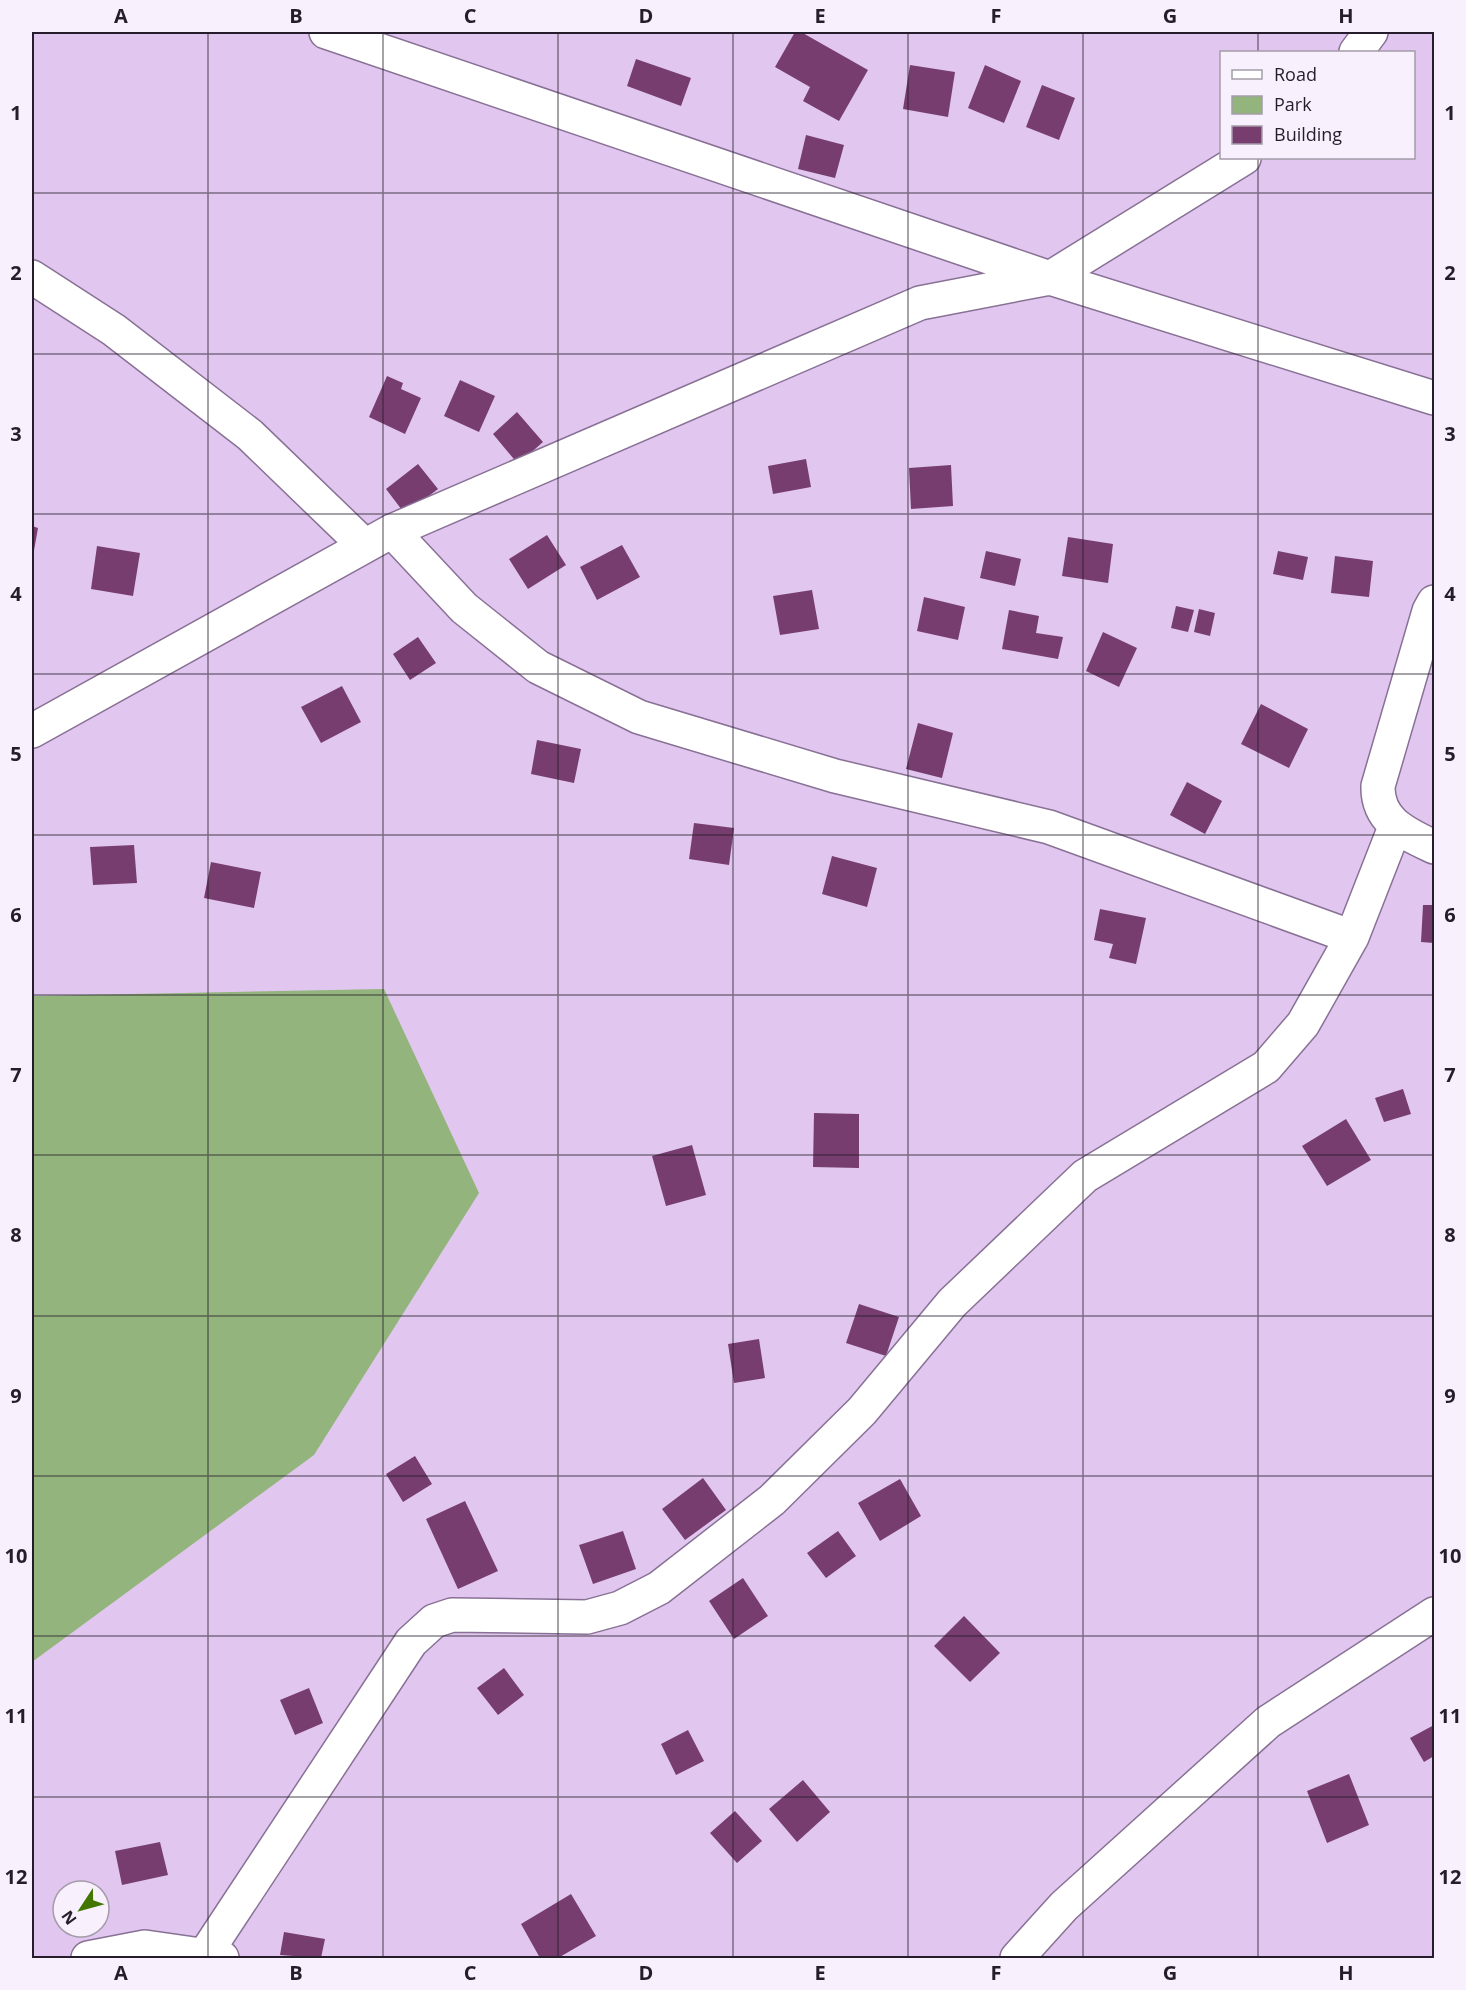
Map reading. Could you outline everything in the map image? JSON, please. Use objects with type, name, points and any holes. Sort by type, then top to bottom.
[{"type":"street","points":[[326,32],[1050,278],[1434,398]]},
{"type":"street","points":[[1357,51],[1371,32]]},
{"type":"street","points":[[32,731],[378,538],[920,303],[1050,278],[1242,159]]},
{"type":"street","points":[[32,277],[114,330],[250,435],[538,667],[639,717],[835,776],[1049,827],[1352,936]]},
{"type":"street","points":[[1434,602],[1429,612],[1378,786],[1380,807],[1395,827],[1434,847]]},
{"type":"street","points":[[88,1959],[145,1947],[213,1957],[411,1642],[434,1621],[452,1615],[586,1617],[620,1608],[659,1588],[772,1500],[862,1411],[952,1303],[1085,1176],[1266,1067],[1303,1024],[1352,936],[1395,827]]},
{"type":"street","points":[[1017,1959],[1064,1906],[1268,1722],[1434,1614]]},
{"type":"green space","points":[[384,989],[479,1193],[314,1455],[32,1662],[32,996]]},
{"type":"building","points":[[795,32],[801,32],[868,70],[839,121],[803,101],[810,87],[775,67]]},
{"type":"building","points":[[636,59],[691,78],[681,106],[627,86]]},
{"type":"building","points":[[910,65],[955,72],[948,117],[903,109]]},
{"type":"building","points":[[985,65],[1021,81],[1004,123],[968,108]]},
{"type":"building","points":[[1042,85],[1075,98],[1059,140],[1026,127]]},
{"type":"building","points":[[806,135],[844,145],[835,178],[798,169]]},
{"type":"building","points":[[387,376],[403,383],[401,389],[421,398],[405,434],[369,417]]},
{"type":"building","points":[[460,380],[495,396],[479,432],[444,416]]},
{"type":"building","points":[[517,412],[543,442],[518,464],[493,434]]},
{"type":"building","points":[[806,459],[811,487],[773,494],[768,466]]},
{"type":"building","points":[[418,464],[438,489],[405,514],[386,489]]},
{"type":"building","points":[[951,465],[953,506],[911,509],[909,468]]},
{"type":"building","points":[[32,526],[38,528],[33,556],[32,556]]},
{"type":"building","points":[[547,535],[566,565],[528,589],[509,559]]},
{"type":"building","points":[[1068,537],[1113,544],[1108,583],[1062,576]]},
{"type":"building","points":[[622,545],[640,577],[597,600],[580,567]]},
{"type":"building","points":[[97,546],[140,553],[133,596],[91,589]]},
{"type":"building","points":[[986,551],[1021,559],[1015,586],[980,578]]},
{"type":"building","points":[[1278,551],[1308,557],[1303,580],[1273,574]]},
{"type":"building","points":[[1335,556],[1373,561],[1369,597],[1331,593]]},
{"type":"building","points":[[812,590],[819,629],[780,635],[773,596]]},
{"type":"building","points":[[924,597],[965,607],[958,640],[917,631]]},
{"type":"building","points":[[1176,606],[1194,610],[1188,632],[1171,628]]},
{"type":"building","points":[[1199,609],[1215,613],[1210,636],[1194,632]]},
{"type":"building","points":[[1009,610],[1039,616],[1036,633],[1063,637],[1058,659],[1002,649]]},
{"type":"building","points":[[1103,632],[1137,648],[1119,687],[1086,671]]},
{"type":"building","points":[[418,637],[436,663],[410,680],[393,654]]},
{"type":"building","points":[[342,686],[361,722],[321,743],[301,707]]},
{"type":"building","points":[[1261,704],[1308,729],[1289,768],[1241,744]]},
{"type":"building","points":[[918,723],[953,733],[942,778],[906,769]]},
{"type":"building","points":[[537,740],[581,749],[574,783],[531,774]]},
{"type":"building","points":[[1187,782],[1222,801],[1205,834],[1170,815]]},
{"type":"building","points":[[694,823],[734,828],[729,865],[689,859]]},
{"type":"building","points":[[134,845],[137,883],[93,885],[90,847]]},
{"type":"building","points":[[832,856],[877,868],[867,907],[822,894]]},
{"type":"building","points":[[211,862],[261,872],[254,908],[204,898]]},
{"type":"building","points":[[1423,905],[1434,905],[1434,943],[1421,942]]},
{"type":"building","points":[[1100,909],[1146,918],[1136,964],[1109,958],[1113,944],[1094,940]]},
{"type":"building","points":[[1403,1089],[1411,1114],[1384,1122],[1375,1098]]},
{"type":"building","points":[[814,1113],[859,1114],[859,1168],[813,1167]]},
{"type":"building","points":[[1346,1119],[1371,1160],[1327,1186],[1302,1146]]},
{"type":"building","points":[[692,1145],[706,1195],[666,1206],[652,1156]]},
{"type":"building","points":[[859,1304],[899,1317],[886,1356],[846,1343]]},
{"type":"building","points":[[759,1339],[765,1378],[734,1383],[728,1344]]},
{"type":"building","points":[[415,1456],[432,1484],[403,1502],[386,1474]]},
{"type":"building","points":[[703,1478],[726,1510],[685,1540],[662,1509]]},
{"type":"building","points":[[900,1479],[921,1516],[880,1541],[858,1503]]},
{"type":"building","points":[[465,1501],[498,1571],[458,1589],[426,1519]]},
{"type":"building","points":[[623,1531],[636,1569],[593,1584],[579,1545]]},
{"type":"building","points":[[838,1531],[856,1556],[826,1578],[807,1553]]},
{"type":"building","points":[[743,1578],[768,1616],[734,1639],[709,1601]]},
{"type":"building","points":[[964,1616],[1000,1653],[970,1682],[934,1646]]},
{"type":"building","points":[[504,1668],[524,1695],[498,1715],[477,1688]]},
{"type":"building","points":[[309,1688],[323,1723],[295,1735],[280,1700]]},
{"type":"building","points":[[1434,1725],[1434,1756],[1424,1762],[1410,1738]]},
{"type":"building","points":[[688,1730],[704,1761],[676,1775],[661,1744]]},
{"type":"building","points":[[1349,1774],[1369,1825],[1327,1843],[1307,1791]]},
{"type":"building","points":[[803,1780],[830,1812],[797,1842],[769,1809]]},
{"type":"building","points":[[735,1811],[762,1841],[737,1863],[710,1833]]},
{"type":"building","points":[[160,1842],[168,1875],[122,1885],[115,1851]]},
{"type":"building","points":[[571,1894],[596,1936],[558,1958],[540,1958],[521,1924]]},
{"type":"building","points":[[284,1932],[325,1939],[321,1958],[280,1955]]}]
